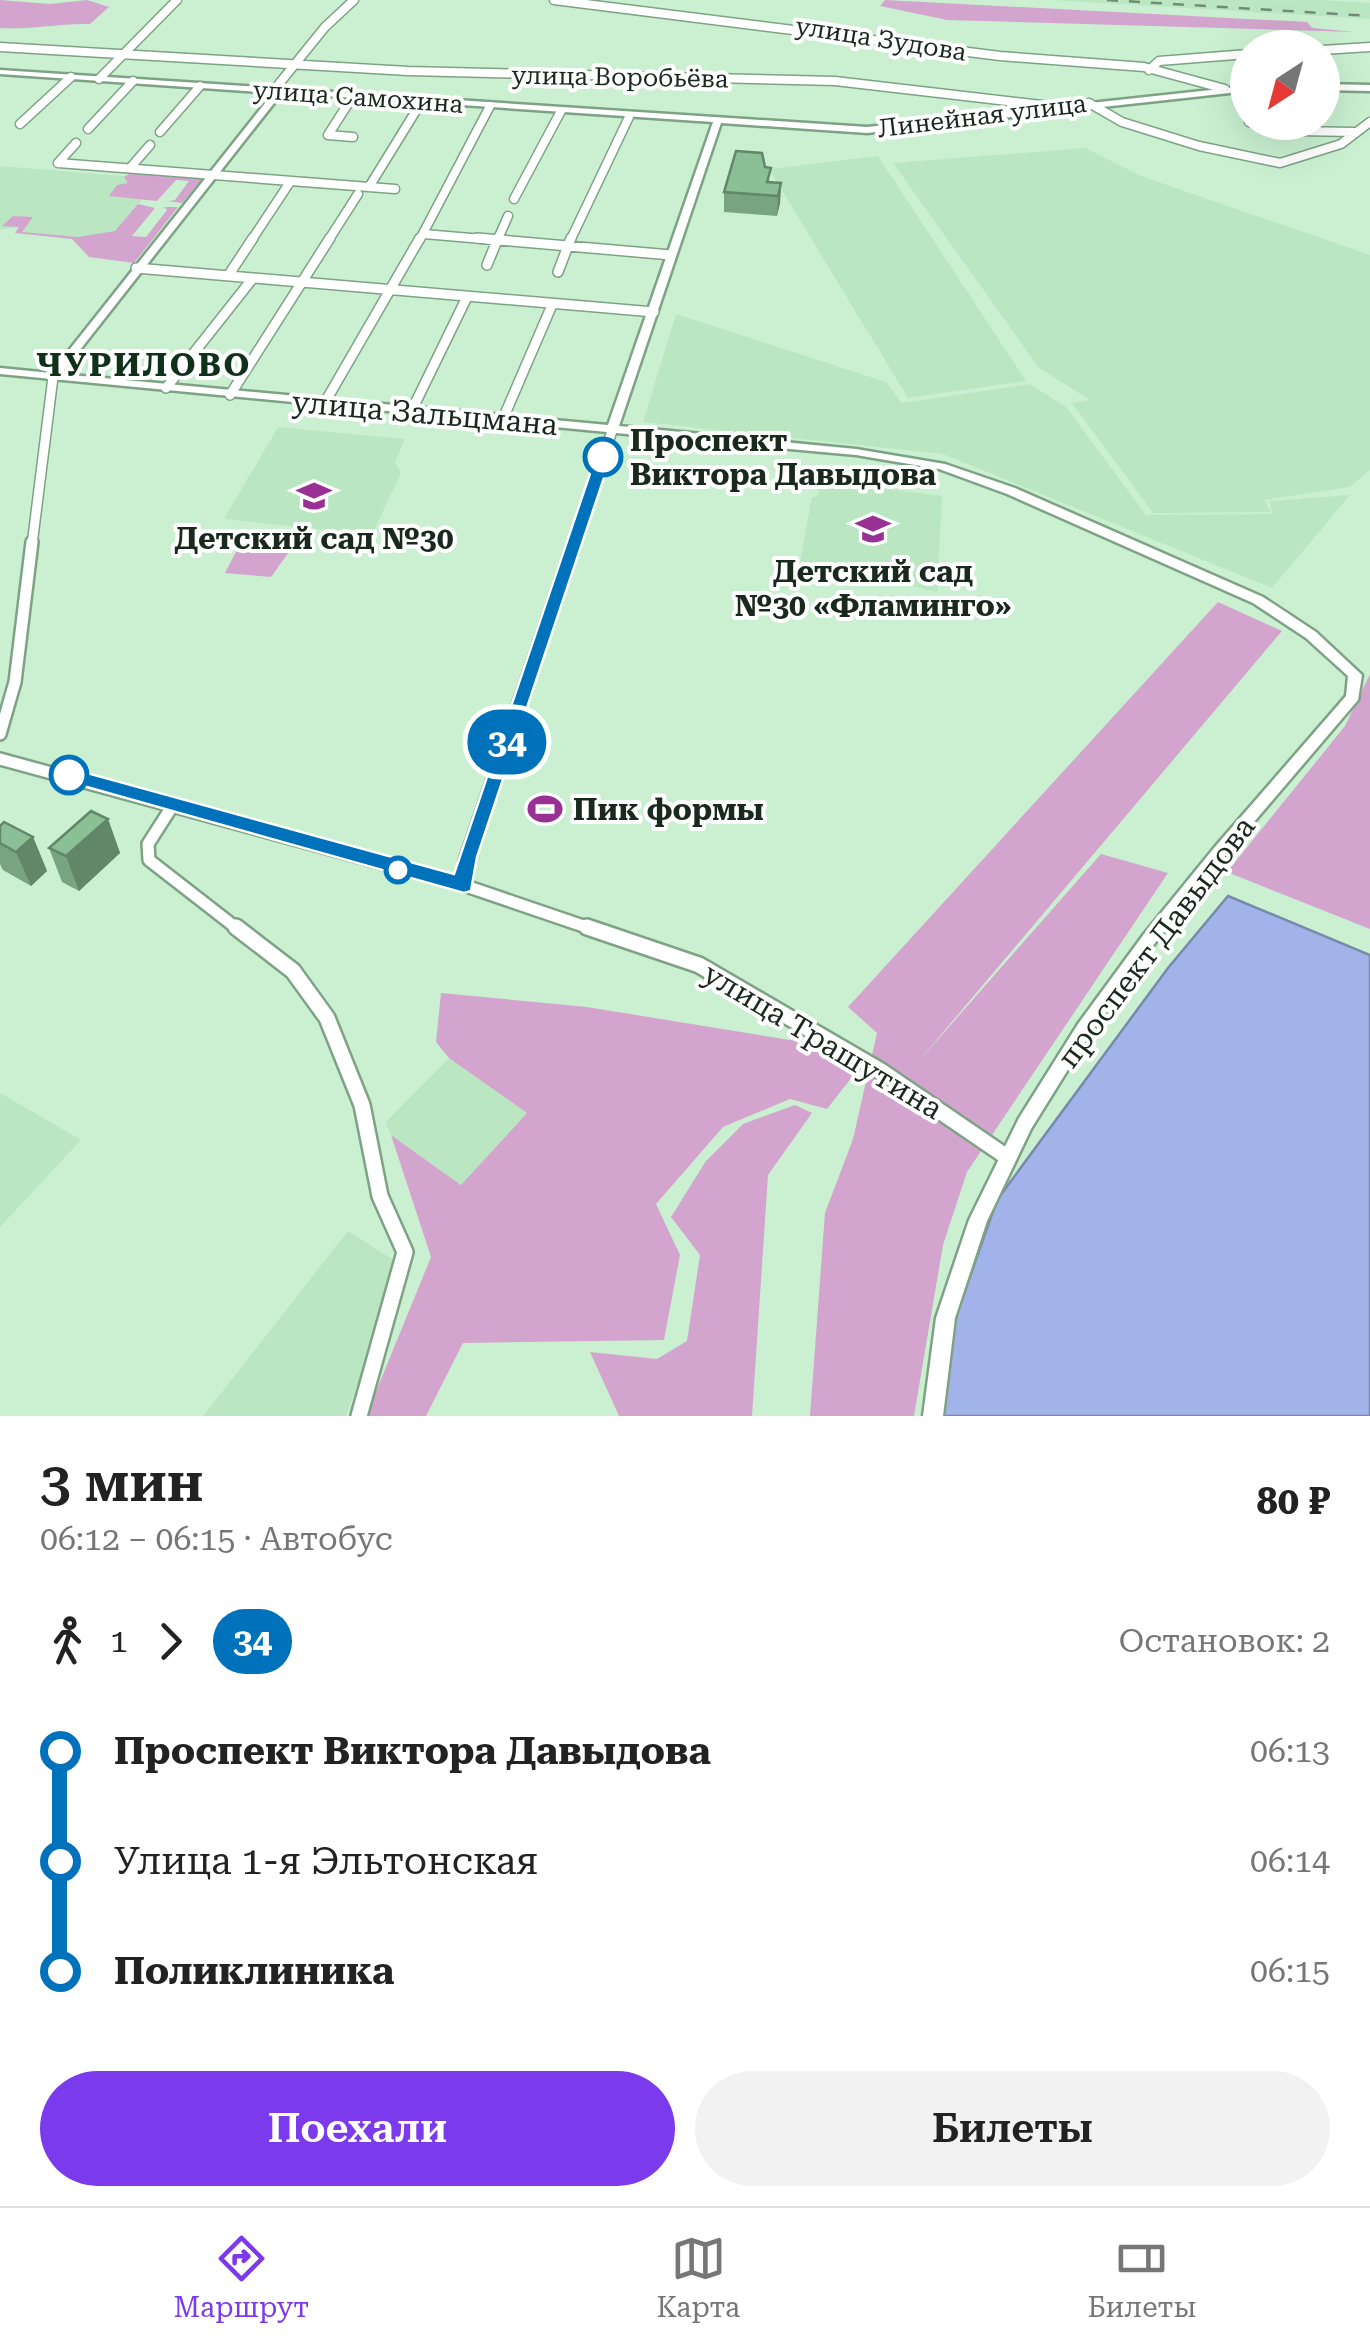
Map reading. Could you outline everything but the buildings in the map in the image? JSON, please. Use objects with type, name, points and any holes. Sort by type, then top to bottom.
[{"type":"street","points":[[99,79],[176,0]]},
{"type":"street","points":[[0,734],[15,682],[53,377],[295,64],[354,0]]},
{"type":"street","name":"улица Зудова","points":[[554,0],[676,10],[960,52],[1184,74],[1225,89]]},
{"type":"street","points":[[1340,48],[1370,46]]},
{"type":"street","name":"улица Воробьёва","points":[[0,47],[514,76],[835,81],[1060,107]]},
{"type":"street","name":"улица Зудова","points":[[1150,70],[1159,61],[1230,55]]},
{"type":"street","name":"улица Самохина","points":[[0,72],[716,122]]},
{"type":"street","points":[[20,124],[70,77]]},
{"type":"street","points":[[88,129],[133,81]]},
{"type":"street","points":[[160,132],[200,86]]},
{"type":"street","points":[[1340,87],[1370,88]]},
{"type":"street","name":"Линейная улица","points":[[716,122],[887,129],[1230,89]]},
{"type":"street","points":[[353,96],[328,135],[353,137]]},
{"type":"street","points":[[369,187],[422,101]]},
{"type":"street","points":[[1090,103],[1122,122],[1199,146],[1280,163],[1342,144],[1370,122]]},
{"type":"street","points":[[324,404],[388,290],[396,285],[490,106]]},
{"type":"street","points":[[514,199],[561,112]]},
{"type":"street","points":[[558,272],[584,206],[594,199],[630,116]]},
{"type":"street","points":[[464,885],[467,857],[716,122]]},
{"type":"street","points":[[1340,132],[1354,132]]},
{"type":"street","points":[[76,143],[58,163],[395,190]]},
{"type":"street","points":[[130,168],[150,145]]},
{"type":"street","points":[[228,276],[290,182]]},
{"type":"street","points":[[230,394],[306,283],[358,194]]},
{"type":"street","points":[[488,265],[508,216]]},
{"type":"street","points":[[424,234],[671,255]]},
{"type":"street","points":[[136,268],[654,312]]},
{"type":"street","points":[[166,388],[253,278]]},
{"type":"street","points":[[411,412],[467,297]]},
{"type":"street","points":[[502,420],[552,305]]},
{"type":"street","name":"улица Зальцмана","points":[[0,372],[856,452],[940,466],[1011,491],[1188,570]]},
{"type":"street","name":"проспект Давыдова","points":[[933,1416],[944,1316],[1004,1156],[1069,1052],[1204,870],[1352,697],[1355,675],[1311,635],[1274,608],[1188,570]]},
{"type":"street","name":"улица Трашутина","points":[[0,759],[464,885],[699,965],[881,1071],[1004,1156]]},
{"type":"street","points":[[173,805],[148,844],[149,860],[293,971],[327,1018],[362,1105],[380,1196],[406,1252],[359,1416]]},
{"type":"shaded area","points":[[0,0],[50,4],[87,0],[109,7],[90,24],[0,28]]},
{"type":"shaded area","points":[[885,0],[1307,22],[1312,28],[1334,30],[947,20],[880,6]]},
{"type":"shaded area","points":[[1053,0],[1370,3],[1370,19]]},
{"type":"shaded area","points":[[1085,148],[1141,176],[1370,255],[1370,470],[1350,487],[1264,500],[1271,512],[1153,513],[1072,403],[1090,400],[1039,368],[893,163]]},
{"type":"shaded area","points":[[878,156],[1026,381],[908,398],[769,169]]},
{"type":"shaded area","points":[[0,166],[159,179],[109,240],[16,233],[19,228],[0,229]]},
{"type":"shaded area","points":[[134,171],[195,175],[202,179],[182,203],[168,201],[175,200],[189,181],[176,180],[157,201],[109,196],[117,185],[128,183],[124,177]]},
{"type":"shaded area","points":[[138,204],[155,208],[132,236],[146,237],[167,210],[164,207],[178,207],[134,263],[89,257],[72,239],[15,233],[19,227],[2,226],[13,216],[33,217],[22,232],[78,237],[115,231]]},
{"type":"shaded area","points":[[676,314],[886,382],[902,403],[1030,384],[1066,407],[1146,515],[1272,514],[1270,501],[1350,495],[1272,588],[943,454],[643,422]]},
{"type":"shaded area","name":"Детский сад №30","points":[[278,427],[405,439],[395,462],[401,473],[372,535],[224,519]]},
{"type":"shaded area","name":"Детский сад №30 «Фламинго»","points":[[821,480],[942,496],[937,592],[800,561],[812,497],[817,497]]},
{"type":"shaded area","points":[[239,546],[289,552],[271,577],[225,573]]},
{"type":"shaded area","points":[[1218,602],[1282,631],[918,1062],[1101,854],[1168,873],[967,1172],[943,1245],[914,1416],[810,1416],[825,1213],[853,1139],[877,1033],[848,1007]]},
{"type":"shaded area","points":[[1370,674],[1370,929],[1227,872],[1345,726]]},
{"type":"shaded area","points":[[441,993],[587,1007],[796,1041],[856,1072],[827,1109],[790,1099],[723,1127],[656,1204],[680,1255],[664,1340],[463,1343],[426,1416],[366,1416],[431,1257],[391,1135],[461,1185],[527,1113],[449,1058],[436,1042]]},
{"type":"shaded area","points":[[449,1058],[527,1113],[461,1185],[391,1135],[386,1122]]},
{"type":"shaded area","points":[[0,1093],[81,1140],[0,1227]]},
{"type":"shaded area","points":[[795,1105],[812,1113],[768,1175],[752,1416],[619,1416],[590,1352],[657,1359],[687,1341],[700,1255],[671,1217],[706,1161],[743,1124]]},
{"type":"shaded area","points":[[348,1231],[392,1259],[392,1285],[346,1416],[203,1416]]},
{"type":"water","points":[[1228,896],[1370,955],[1370,1416],[942,1416],[955,1319],[997,1200],[1168,968]]},
{"type":"railway","points":[[1107,0],[1370,16]]},
{"type":"bus line","name":"34","points":[[69,775],[395,869],[464,885],[467,857],[603,457]]},
{"type":"place","name":"Проспект Виктора Давыдова","points":[[603,457]]},
{"type":"place","name":"Детский сад №30","points":[[314,496]]},
{"type":"place","name":"Детский сад №30 «Фламинго»","points":[[873,529]]},
{"type":"place","name":"Пик формы","points":[[545,809]]},
{"type":"district","name":"ЧУРИЛОВО","points":[[144,365]]}]
